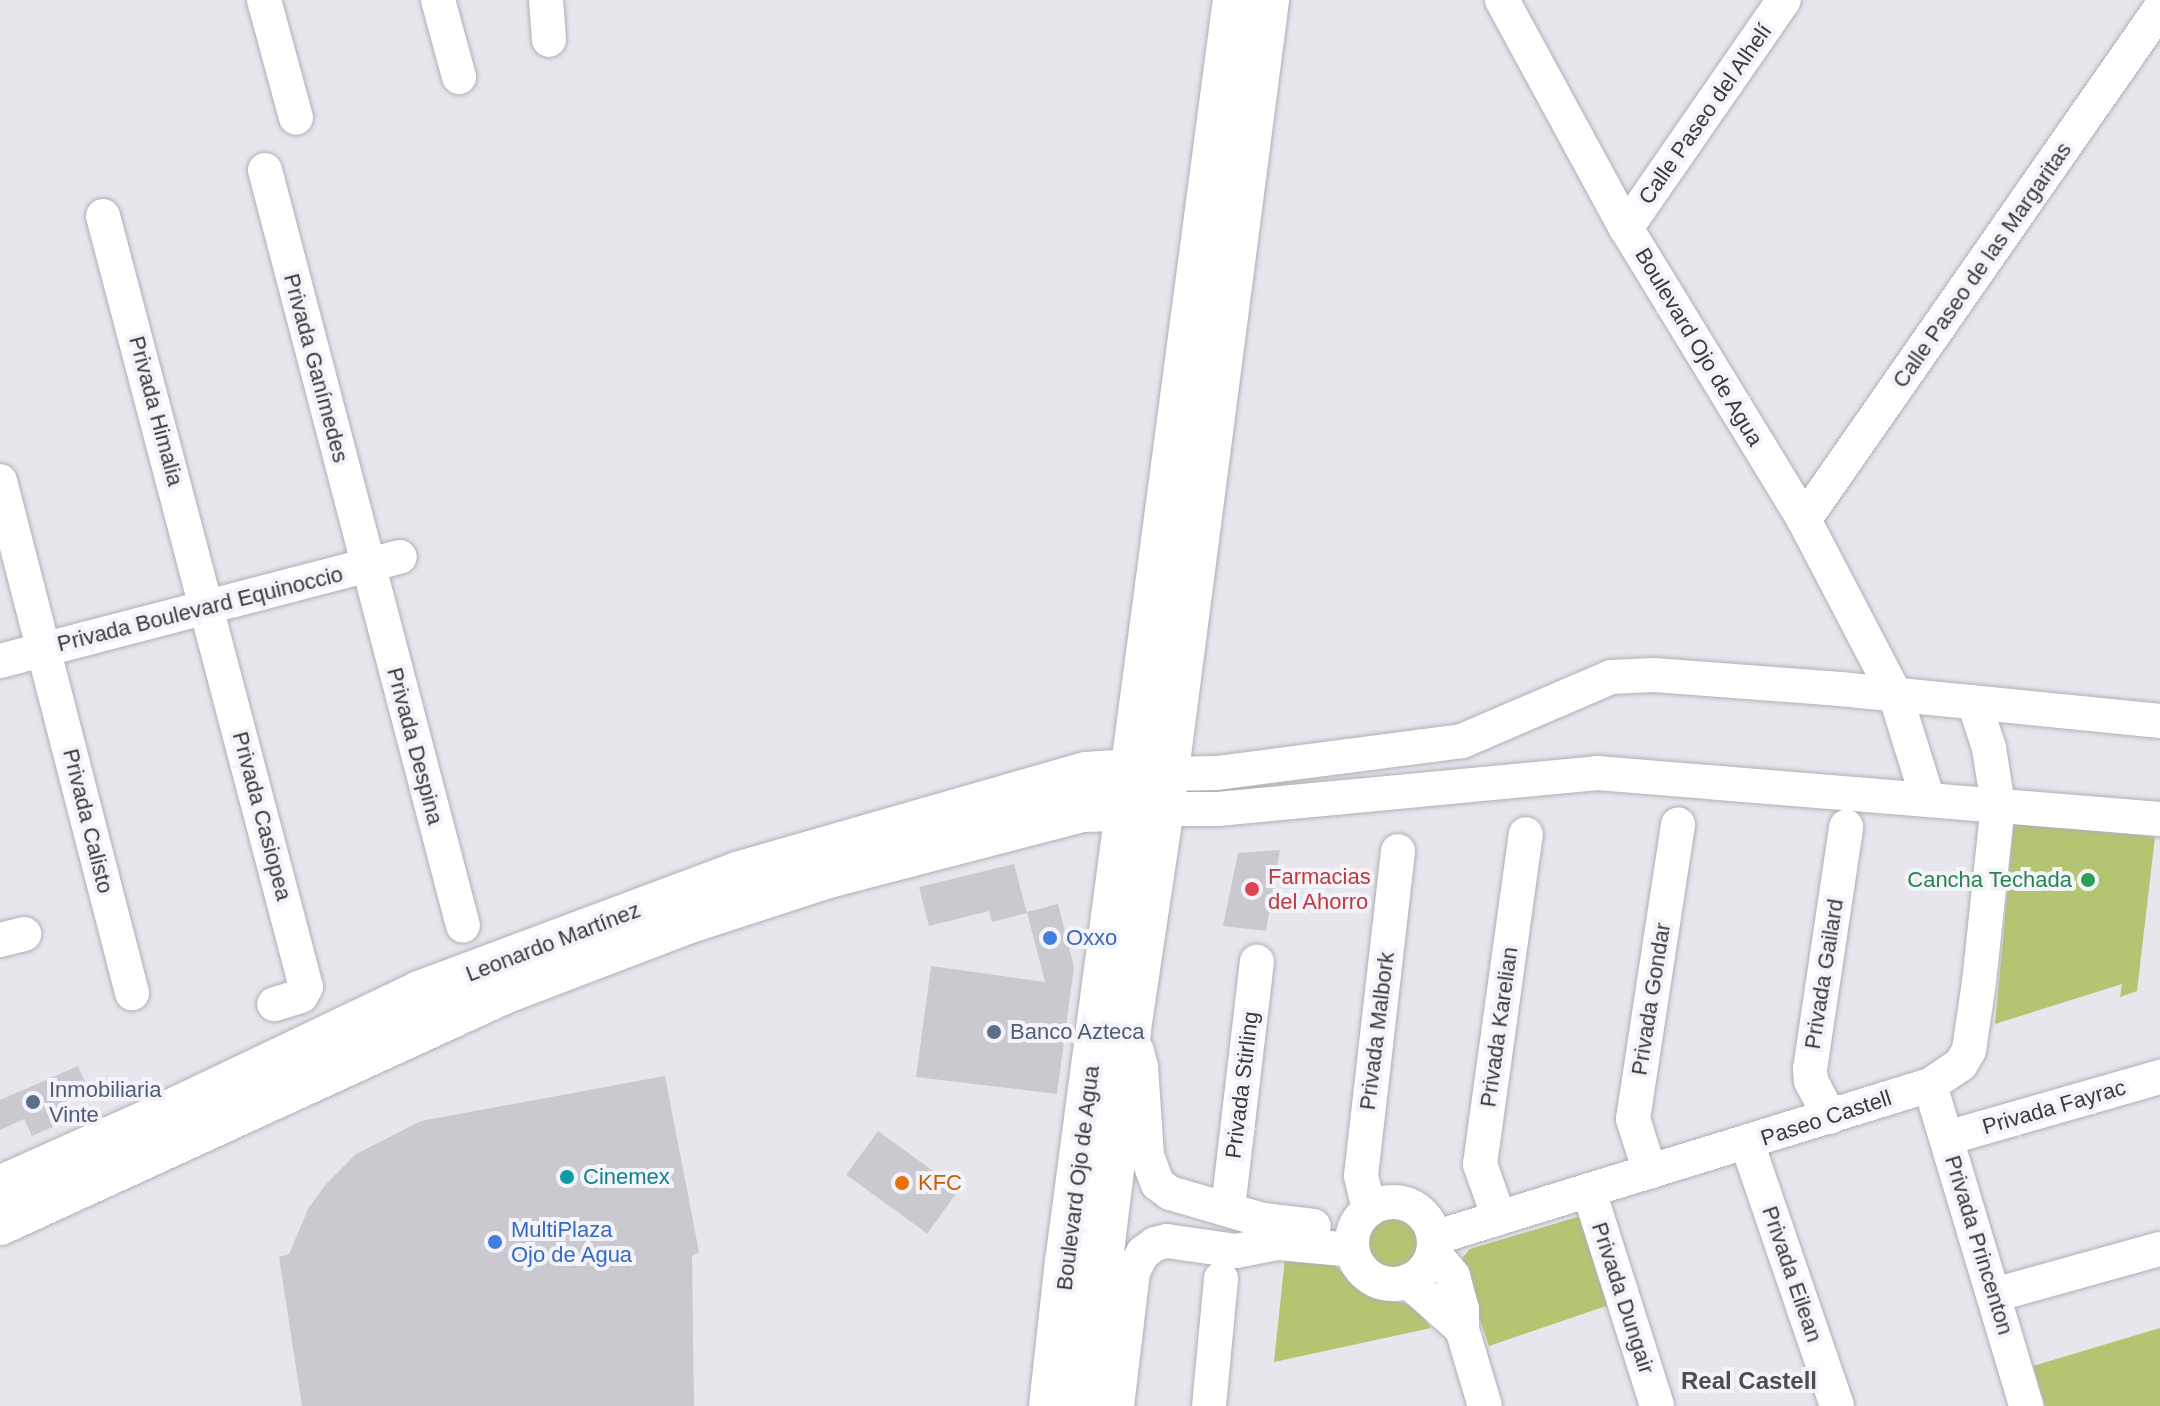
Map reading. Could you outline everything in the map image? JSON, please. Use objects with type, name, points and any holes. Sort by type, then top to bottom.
[{"type":"main road","name":"Boulevard Ojo de Agua","points":[[1084,1406],[1130,1029],[1147,790],[1234,0]]},
{"type":"main road","name":"Boulevard Ojo de Agua","points":[[1050,1406],[1268,0]]},
{"type":"main road","name":"Leonardo Martínez","points":[[0,1224],[419,992],[617,917],[698,887],[815,850],[1086,773],[1147,790]]},
{"type":"main road","name":"Leonardo Martínez","points":[[0,1187],[177,1125],[504,993],[663,933],[825,878],[1083,811],[1147,790]]},
{"type":"main road","points":[[617,917],[663,933],[698,887]]},
{"type":"street","points":[[264,0],[296,118]]},
{"type":"street","points":[[438,0],[459,77]]},
{"type":"street","points":[[546,0],[549,40]]},
{"type":"street","name":"Boulevard Ojo de Agua","points":[[1502,0],[1626,228],[1804,520],[1895,694],[1928,800]]},
{"type":"street","name":"Calle Paseo del Alhelí","points":[[1626,228],[1784,0]]},
{"type":"street","name":"Calle Paseo de las Margaritas","points":[[1804,520],[2160,9]]},
{"type":"street","name":"Privada Ganímedes","points":[[265,170],[367,566]]},
{"type":"street","name":"Privada Himalia","points":[[103,216],[208,606]]},
{"type":"street","name":"Privada Calisto","points":[[0,481],[132,993]]},
{"type":"street","name":"Privada Boulevard Equinoccio","points":[[0,661],[400,557]]},
{"type":"street","name":"Privada Despina","points":[[367,566],[463,926]]},
{"type":"street","name":"Privada Casiopea","points":[[208,606],[306,987],[301,996],[274,1004]]},
{"type":"street","points":[[1147,790],[1232,771],[1462,741],[1611,677],[1654,675],[1895,694],[2160,721]]},
{"type":"street","name":"Paseo Castell","points":[[1434,1245],[1499,1218],[1930,1085],[1961,1064],[1969,1050],[1998,805],[1989,748],[1974,702]]},
{"type":"street","points":[[1147,790],[1218,809],[1597,773],[2160,819]]},
{"type":"street","name":"Privada Gondar","points":[[1650,1172],[1633,1119],[1678,824]]},
{"type":"street","name":"Privada Gailard","points":[[1830,1117],[1811,1081],[1810,1069],[1846,827]]},
{"type":"street","name":"Privada Karelian","points":[[1499,1218],[1480,1164],[1526,834]]},
{"type":"street","name":"Privada Malbork","points":[[1358,1230],[1361,1176],[1398,851]]},
{"type":"street","name":"Privada Stirling","points":[[1228,1208],[1257,962]]},
{"type":"street","points":[[1130,1029],[1141,1067],[1147,1156],[1158,1184],[1170,1193],[1263,1220],[1358,1230]]},
{"type":"street","name":"Privada Fayrac","points":[[1947,1138],[2160,1077]]},
{"type":"street","name":"Privada Princenton","points":[[1930,1085],[2026,1406]]},
{"type":"street","name":"Privada Eilean","points":[[1747,1143],[1837,1406]]},
{"type":"street","name":"Privada Dungair","points":[[1589,1191],[1657,1406]]},
{"type":"street","points":[[1117,1406],[1133,1271],[1143,1253],[1155,1244],[1167,1241],[1236,1251],[1358,1230],[1396,1202],[1410,1205],[1421,1213],[1434,1245],[1453,1276],[1462,1309],[1462,1329],[1485,1406]]},
{"type":"street","points":[[1358,1230],[1357,1263],[1377,1281],[1387,1284],[1408,1281],[1428,1264],[1434,1245]]},
{"type":"street","points":[[1994,1295],[2160,1249]]},
{"type":"street","points":[[1209,1406],[1221,1279]]},
{"type":"street","points":[[1408,1281],[1462,1329]]},
{"type":"green space","points":[[2014,822],[2155,837],[2137,991],[2120,997],[2122,984],[1995,1024]]},
{"type":"green space","points":[[1393,1214],[1414,1223],[1423,1244],[1414,1265],[1393,1274],[1372,1265],[1363,1244],[1372,1223]]},
{"type":"green space","points":[[1584,1215],[1612,1304],[1489,1346],[1462,1267],[1463,1257],[1470,1249]]},
{"type":"green space","points":[[1285,1258],[1329,1259],[1361,1292],[1373,1299],[1405,1303],[1417,1309],[1431,1328],[1274,1362]]},
{"type":"green space","points":[[2160,1328],[2160,1406],[2045,1406],[2033,1366]]},
{"type":"building","name":"Farmacias del Ahorro","points":[[1280,850],[1266,931],[1223,926],[1238,853]]},
{"type":"building","points":[[1014,864],[1027,913],[992,922],[989,911],[929,926],[919,887]]},
{"type":"building","name":"Banco Azteca","points":[[1058,904],[1074,967],[1057,1094],[916,1077],[931,966],[1045,982],[1027,912]]},
{"type":"building","name":"Inmobiliaria Vinte","points":[[78,1066],[89,1091],[63,1103],[71,1119],[32,1136],[24,1119],[0,1130],[0,1100]]},
{"type":"building","name":"MultiPlaza Ojo de Agua","points":[[665,1076],[699,1252],[692,1256],[694,1406],[302,1406],[279,1257],[289,1254],[309,1207],[327,1183],[356,1154],[421,1121]]},
{"type":"building","name":"KFC","points":[[878,1131],[959,1190],[927,1233],[846,1175]]},
{"type":"place","name":"Cancha Techada","points":[[2088,880]]},
{"type":"place","name":"Farmacias del Ahorro","points":[[1252,889]]},
{"type":"place","name":"Oxxo","points":[[1050,938]]},
{"type":"place","name":"Banco Azteca","points":[[994,1032]]},
{"type":"place","name":"Inmobiliaria Vinte","points":[[33,1102]]},
{"type":"place","name":"Cinemex","points":[[567,1177]]},
{"type":"place","name":"KFC","points":[[902,1183]]},
{"type":"place","name":"MultiPlaza Ojo de Agua","points":[[495,1242]]},
{"type":"district","name":"Real Castell","points":[[1749,1381]]}]
